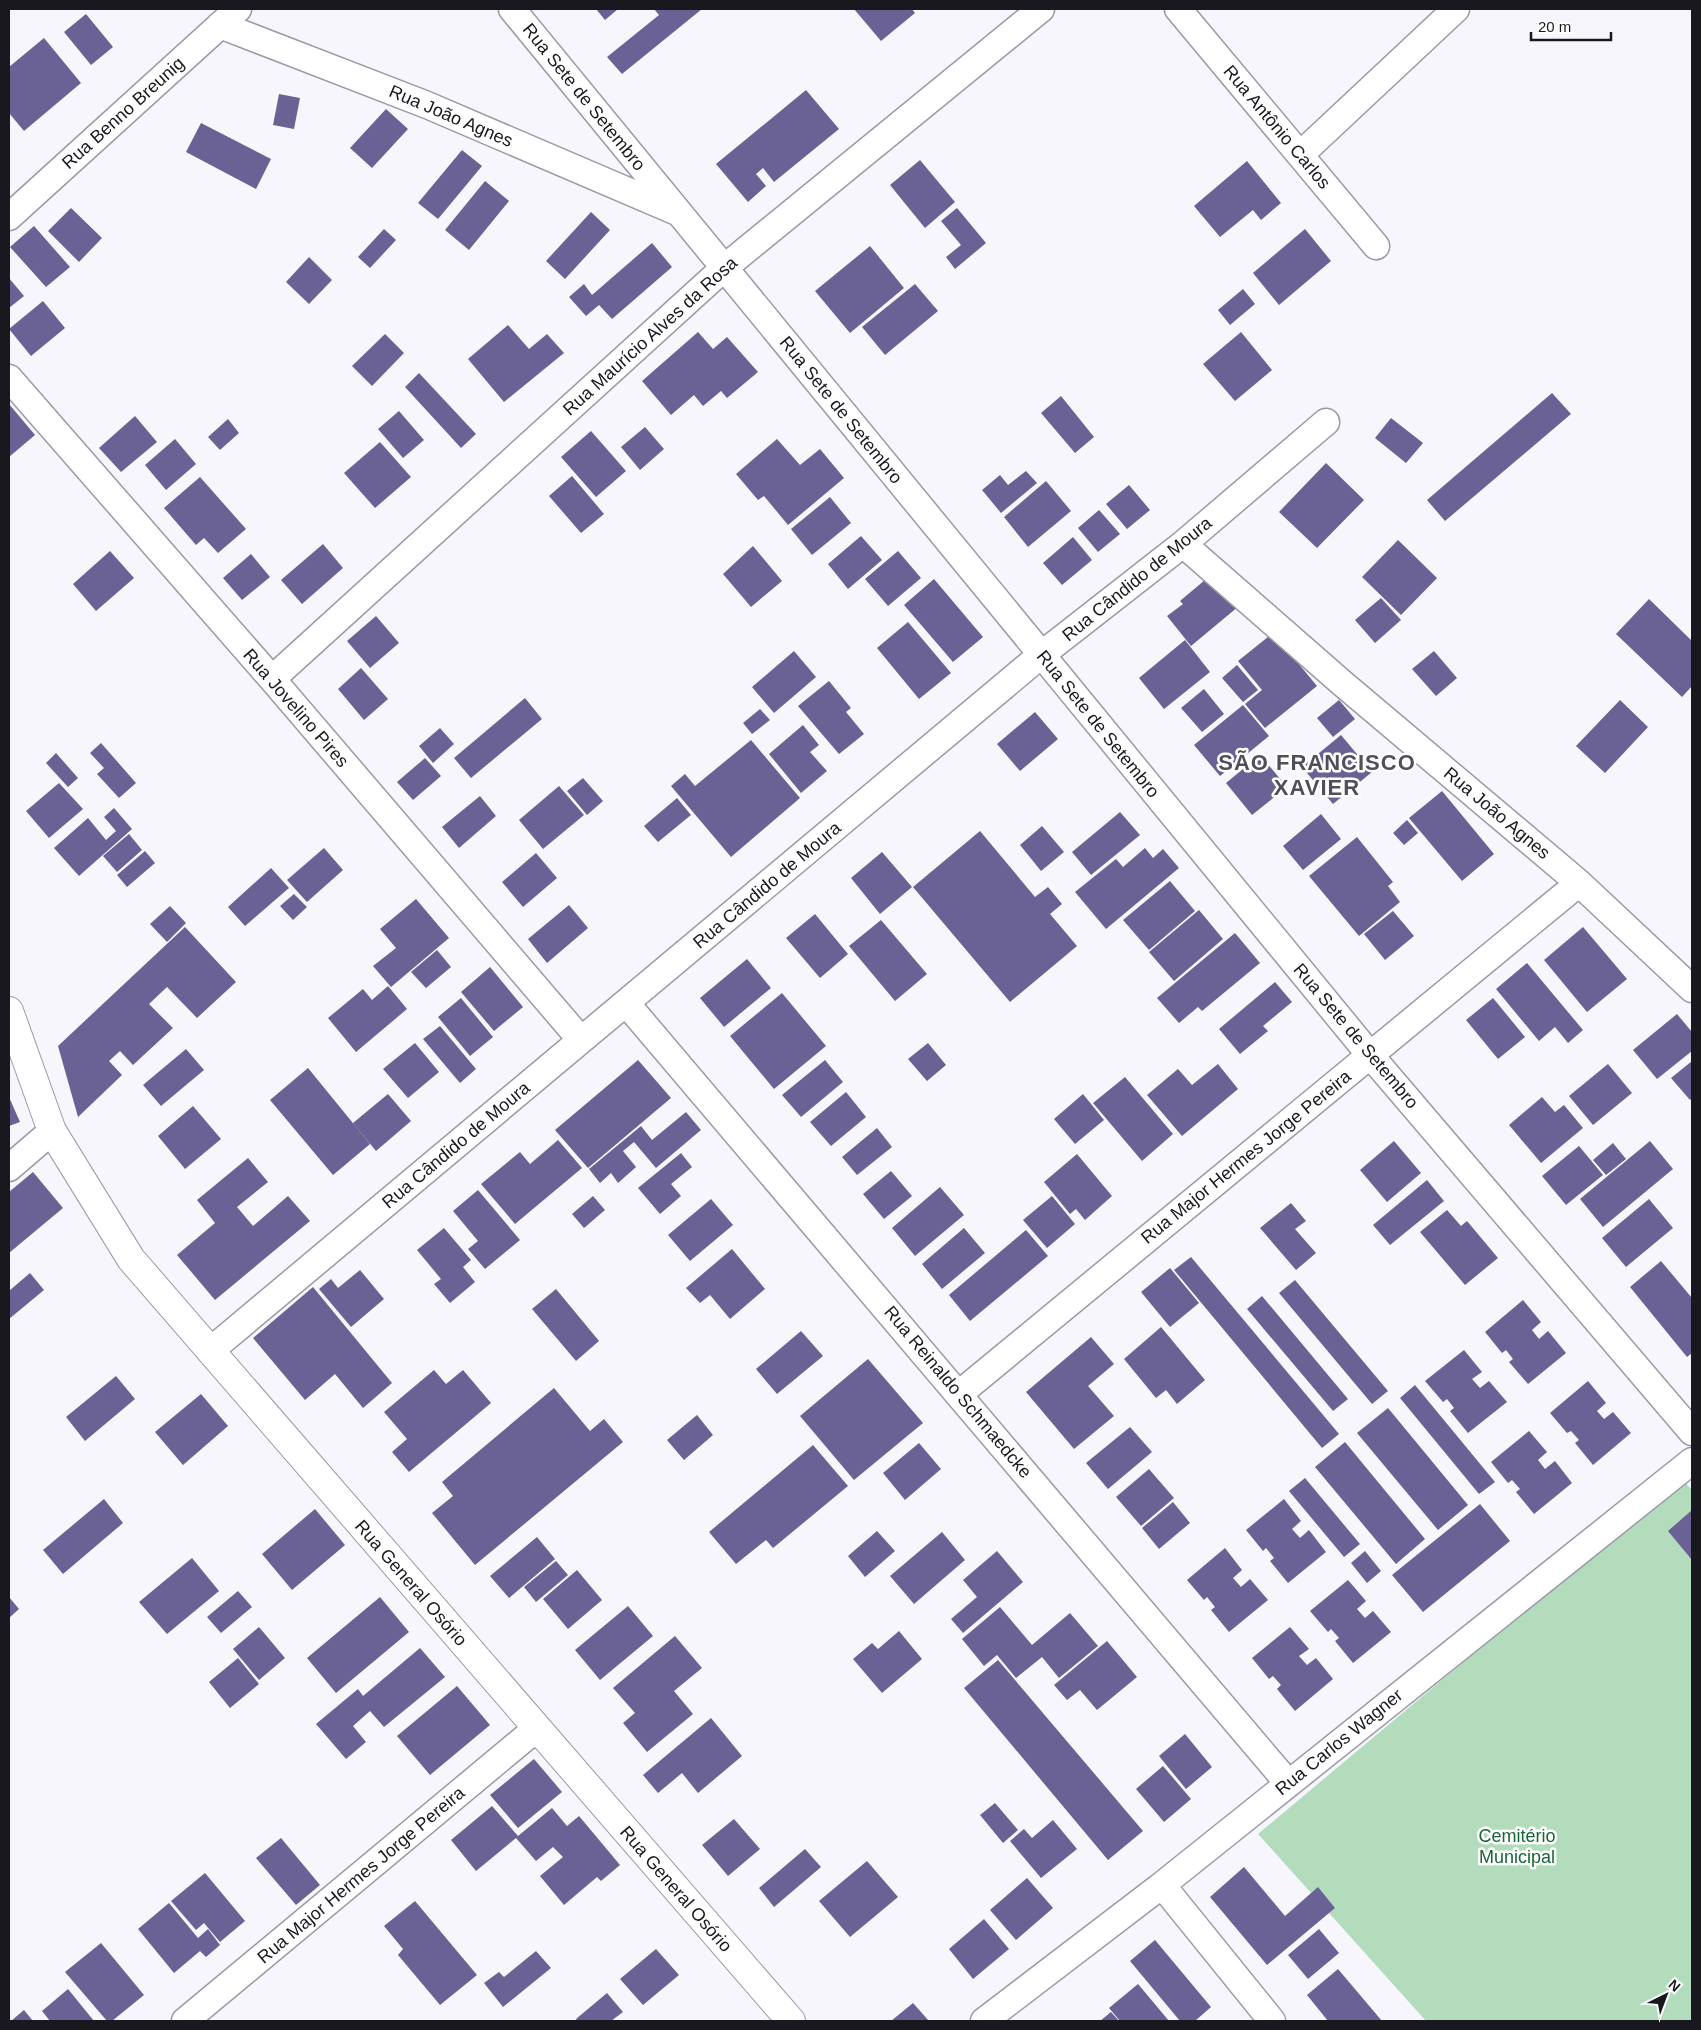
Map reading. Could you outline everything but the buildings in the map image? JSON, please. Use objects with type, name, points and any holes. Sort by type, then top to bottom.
[{"type":"main road","name":"Rua General Osório","points":[[9,1011],[52,1131],[130,1259],[790,2021]]},
{"type":"street","name":"Rua Sete de Setembro","points":[[512,9],[1370,1055],[1692,1432]]},
{"type":"street","name":"Rua Maurício Alves da Rosa","points":[[272,679],[724,268],[1041,9]]},
{"type":"street","name":"Rua Antônio Carlos","points":[[1178,9],[1376,246]]},
{"type":"street","points":[[1300,155],[1456,9]]},
{"type":"street","name":"Rua João Agnes","points":[[229,17],[427,105],[680,213]]},
{"type":"street","name":"Rua Benno Breunig","points":[[9,217],[229,17]]},
{"type":"street","name":"Rua Jovelino Pires","points":[[9,378],[272,679],[581,1040]]},
{"type":"street","name":"Rua Cândido de Moura","points":[[210,1351],[1042,655],[1183,544],[1326,422]]},
{"type":"street","name":"Rua João Agnes","points":[[1183,544],[1342,683],[1579,883],[1692,989]]},
{"type":"street","name":"Rua Major Hermes Jorge Pereira","points":[[959,1394],[1579,883]]},
{"type":"street","name":"Rua Reinaldo Schmaedcke","points":[[626,1003],[1288,1783]]},
{"type":"street","points":[[9,1168],[52,1131]]},
{"type":"street","name":"Rua Carlos Wagner","points":[[984,2021],[1162,1885],[1692,1461]]},
{"type":"street","name":"Rua Major Hermes Jorge Pereira","points":[[185,2021],[537,1728]]},
{"type":"street","points":[[1162,1885],[1272,2021]]},
{"type":"green space","name":"Cemitério Municipal","points":[[1682,1479],[1692,1490],[1692,2021],[1426,2021],[1258,1834]]},
{"type":"district","name":"SÃO FRANCISCO XAVIER","points":[[1317,774]]}]
